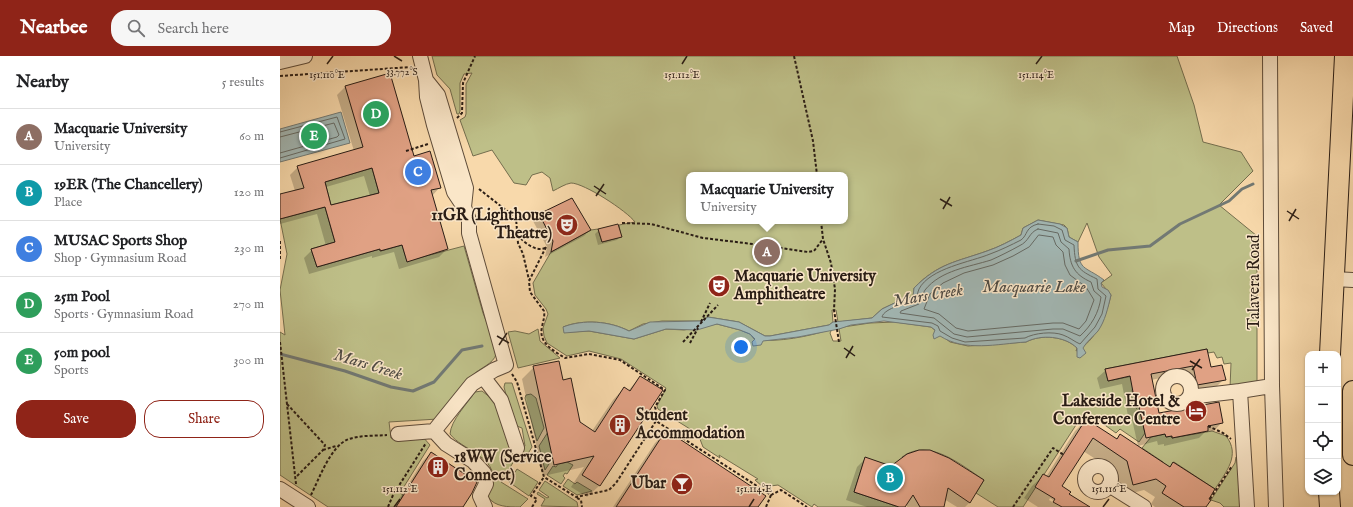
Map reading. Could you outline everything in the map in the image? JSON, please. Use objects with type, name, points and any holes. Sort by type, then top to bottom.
[{"type":"highway","points":[[1331,351],[1343,280],[1341,163],[1345,56]]},
{"type":"highway","points":[[1353,391],[1353,455]]},
{"type":"highway","points":[[1329,495],[1330,507]]},
{"type":"street","points":[[280,62],[305,56]]},
{"type":"street","name":"Talavera Road","points":[[1270,56],[1272,386],[1276,507]]},
{"type":"street","points":[[398,434],[434,431],[472,384],[484,378],[494,370],[506,365],[473,248],[464,206],[454,192],[427,97],[426,80],[421,60]]},
{"type":"street","points":[[484,378],[501,400],[517,448]]},
{"type":"street","points":[[1189,397],[1272,386]]},
{"type":"street","points":[[1240,391],[1247,507]]},
{"type":"street","points":[[434,431],[446,444],[473,461],[484,473],[486,484],[480,496],[485,507]]},
{"type":"street","points":[[1109,485],[1144,507]]},
{"type":"street","points":[[280,489],[304,505]]},
{"type":"path","points":[[455,118],[458,118],[462,113],[463,83],[475,56]]},
{"type":"path","points":[[794,56],[813,141],[817,172]]},
{"type":"path","points":[[280,76],[336,74],[416,67],[421,60]]},
{"type":"path","points":[[473,184],[516,218],[516,234],[529,281],[530,292],[544,311],[542,337],[546,344],[565,358],[589,354],[620,360],[665,390],[655,406],[658,417],[656,421],[616,483],[610,490],[576,497]]},
{"type":"path","points":[[622,223],[651,224],[703,238],[761,244],[808,252],[814,251],[823,239]]},
{"type":"path","points":[[821,224],[823,239],[831,263],[835,288],[836,322],[839,342]]},
{"type":"path","points":[[516,234],[530,246],[538,249],[546,247],[529,281]]},
{"type":"path","points":[[280,242],[280,260]]},
{"type":"path","points":[[690,343],[710,303]]},
{"type":"path","points":[[683,342],[718,305]]},
{"type":"path","points":[[280,343],[284,364],[286,403],[294,478],[304,505]]},
{"type":"path","points":[[506,365],[517,382],[544,476],[581,500],[582,507]]},
{"type":"path","points":[[286,403],[322,440],[325,445],[323,450]]},
{"type":"path","points":[[656,421],[771,494]]},
{"type":"path","points":[[1208,426],[1223,433],[1233,443]]},
{"type":"path","points":[[388,507],[393,495],[434,431]]},
{"type":"path","points":[[294,478],[323,450],[338,446],[354,438],[398,434]]},
{"type":"path","points":[[304,505],[338,446]]},
{"type":"path","points":[[1013,507],[1053,448],[1064,455]]},
{"type":"path","points":[[1210,499],[1234,462]]},
{"type":"path","points":[[533,507],[537,499],[532,496],[544,476]]},
{"type":"path","points":[[766,507],[771,494],[781,490],[807,507]]},
{"type":"green space","points":[[432,56],[1177,56],[1194,105],[1203,142],[1241,152],[1253,171],[1219,205],[1257,236],[1257,383],[1230,388],[1231,363],[1224,364],[1222,357],[1217,358],[1214,352],[1208,353],[1207,349],[1105,369],[1108,381],[1142,374],[1132,390],[1136,408],[1139,407],[1145,433],[1139,442],[1120,429],[1116,433],[1085,411],[1023,507],[998,507],[976,493],[984,480],[944,455],[923,450],[912,452],[902,457],[916,474],[865,458],[854,492],[899,507],[818,507],[814,504],[812,507],[778,485],[763,487],[755,480],[758,479],[703,447],[698,434],[658,409],[657,406],[666,388],[621,359],[589,351],[567,356],[547,343],[543,328],[548,314],[535,295],[533,283],[551,252],[591,230],[598,229],[602,242],[621,237],[619,225],[635,222],[615,205],[595,192],[577,184],[571,183],[564,185],[553,191],[550,178],[542,172],[532,175],[526,185],[514,183],[492,150],[473,156],[460,120],[465,117],[466,114],[466,84],[472,73],[464,74],[460,83],[459,114],[457,114],[450,89],[437,75]],"holes":[[[1038,220],[1064,225],[1067,228],[1069,237],[1078,242],[1087,223],[1099,257],[1112,275],[1101,283],[1111,295],[1103,319],[1095,334],[1083,347],[1076,351],[1077,348],[1066,341],[1046,337],[1032,339],[1026,342],[968,346],[950,342],[931,327],[895,322],[870,323],[843,327],[839,329],[841,341],[833,341],[830,333],[832,329],[794,338],[755,340],[750,334],[717,324],[684,330],[666,329],[634,339],[589,331],[570,332],[563,327],[571,324],[596,322],[613,325],[629,331],[643,324],[662,321],[700,321],[708,317],[739,322],[765,336],[770,336],[829,325],[833,322],[832,310],[836,310],[838,322],[872,318],[882,309],[905,298],[913,298],[914,288],[931,273],[948,264],[1004,244],[1021,235],[1023,228]]]},
{"type":"green space","points":[[372,168],[379,193],[331,205],[325,182]]},
{"type":"green space","points":[[325,207],[335,242],[311,249],[317,267],[380,249],[381,251],[402,245],[407,261],[464,246],[483,313],[497,349],[495,357],[464,383],[438,419],[389,422],[391,438],[422,436],[430,445],[400,493],[403,495],[398,507],[328,507],[280,475],[280,332],[285,335],[280,290],[287,254],[280,219]]},
{"type":"green space","points":[[538,329],[540,341],[560,358],[518,368],[508,332],[515,331],[529,334]]},
{"type":"green space","points":[[505,383],[512,383],[532,447],[524,460],[521,459],[514,461],[501,482],[528,499],[520,507],[498,505],[488,497],[493,478],[492,470],[483,458],[455,440],[450,434],[453,423],[475,392],[482,391],[496,402],[510,450],[525,446],[522,428],[514,425],[504,387]]},
{"type":"green space","points":[[531,394],[536,398],[544,428],[537,441],[525,398],[526,395]]},
{"type":"green space","points":[[1212,431],[1226,436],[1232,450],[1232,457],[1227,470],[1215,489],[1174,462],[1168,471],[1160,466],[1163,462],[1142,448],[1151,437],[1165,434],[1166,437],[1172,436],[1172,438]]},
{"type":"green space","points":[[548,432],[553,458],[545,470],[539,446]]},
{"type":"green space","points":[[1236,457],[1241,458],[1242,507],[1224,507],[1220,503],[1211,500],[1235,463]]},
{"type":"green space","points":[[567,462],[573,465],[567,474],[565,473],[563,476],[565,478],[561,484],[547,475],[553,466],[556,467],[558,464]]},
{"type":"green space","points":[[517,469],[538,482],[529,496],[509,482]]},
{"type":"green space","points":[[568,479],[575,484],[577,482],[592,491],[577,495],[563,486]]},
{"type":"green space","points":[[545,481],[577,502],[578,507],[541,506],[545,499],[537,494],[538,492],[547,498],[549,497],[539,490]]},
{"type":"water","points":[[341,112],[350,143],[280,162],[280,129]]},
{"type":"water","name":"Macquarie Lake","points":[[1038,220],[1060,224],[1067,228],[1069,237],[1078,242],[1078,252],[1081,263],[1084,267],[1104,280],[1101,283],[1102,287],[1108,290],[1111,295],[1103,323],[1083,348],[1086,353],[1080,358],[1077,357],[1077,348],[1060,339],[1046,337],[1032,339],[1026,342],[982,346],[960,344],[940,336],[934,339],[933,335],[935,330],[931,327],[884,321],[851,325],[839,329],[798,337],[763,341],[761,345],[753,346],[752,342],[755,339],[750,334],[717,324],[697,330],[666,329],[634,339],[589,331],[564,333],[563,327],[571,324],[588,322],[605,323],[629,331],[650,322],[700,321],[708,317],[739,322],[765,336],[770,336],[829,325],[833,322],[872,318],[882,309],[905,298],[913,297],[914,288],[940,268],[1004,244],[1021,235],[1023,228]]},
{"type":"building","points":[[390,73],[414,156],[430,151],[441,188],[431,190],[448,249],[407,262],[402,245],[380,251],[380,249],[317,267],[311,249],[335,242],[325,207],[280,219],[280,194],[304,188],[297,166],[363,147],[345,86]],"holes":[[[372,168],[379,193],[331,205],[325,182]]]},
{"type":"building","name":"11GR (Lighthouse Theatre)","points":[[572,198],[591,230],[551,252],[553,241],[539,214]]},
{"type":"building","points":[[618,224],[622,237],[602,242],[598,229]]},
{"type":"building","points":[[1207,349],[1211,367],[1222,365],[1226,380],[1197,385],[1193,366],[1151,374],[1159,413],[1219,402],[1223,423],[1208,426],[1208,431],[1172,438],[1172,436],[1166,437],[1165,434],[1146,438],[1139,407],[1136,408],[1130,376],[1108,381],[1105,369]]},
{"type":"building","name":"Student Accommodation","points":[[559,361],[563,380],[571,378],[580,422],[595,432],[624,387],[630,391],[640,376],[663,390],[600,486],[582,475],[594,456],[554,465],[533,366]]},
{"type":"building","points":[[1086,419],[1117,439],[1120,434],[1170,467],[1173,462],[1215,489],[1209,499],[1211,500],[1206,507],[1184,507],[1162,493],[1166,486],[1156,479],[1133,485],[1127,461],[1093,438],[1062,486],[1071,492],[1069,494],[1090,507],[1062,507],[1053,502],[1055,499],[1035,487],[1043,474],[1049,477]]},
{"type":"building","points":[[666,430],[766,496],[758,507],[616,507]]},
{"type":"building","points":[[919,450],[930,450],[949,458],[984,480],[970,503],[948,488],[944,507],[920,507],[913,495],[905,507],[899,507],[854,492],[865,457],[891,466],[907,454]]},
{"type":"building","name":"18WW (Service Connect)","points":[[431,452],[477,482],[472,493],[463,507],[396,507]]},
{"type":"waterway","name":"Mars Creek","points":[[1076,261],[1108,250],[1150,246],[1180,224],[1229,201],[1242,189],[1253,184]]},
{"type":"waterway","name":"Mars Creek","points":[[280,354],[345,371],[391,387],[413,391],[434,382],[462,350],[482,346]]},
{"type":"place","name":"25m Pool","points":[[376,114]]},
{"type":"place","name":"50m pool","points":[[314,136]]},
{"type":"place","name":"MUSAC Sports Shop","points":[[418,172]]},
{"type":"place","name":"11GR (Lighthouse Theatre)","points":[[567,225]]},
{"type":"place","name":"Macquarie University","points":[[767,252]]},
{"type":"place","name":"Macquarie University Amphitheatre","points":[[719,286]]},
{"type":"place","name":"Lakeside Hotel & Conference Centre","points":[[1196,411]]},
{"type":"place","name":"Student Accommodation","points":[[620,425]]},
{"type":"place","name":"18WW (Service Connect)","points":[[438,467]]},
{"type":"place","name":"19ER (The Chancellery)","points":[[890,478]]},
{"type":"place","name":"Ubar","points":[[682,484]]}]
